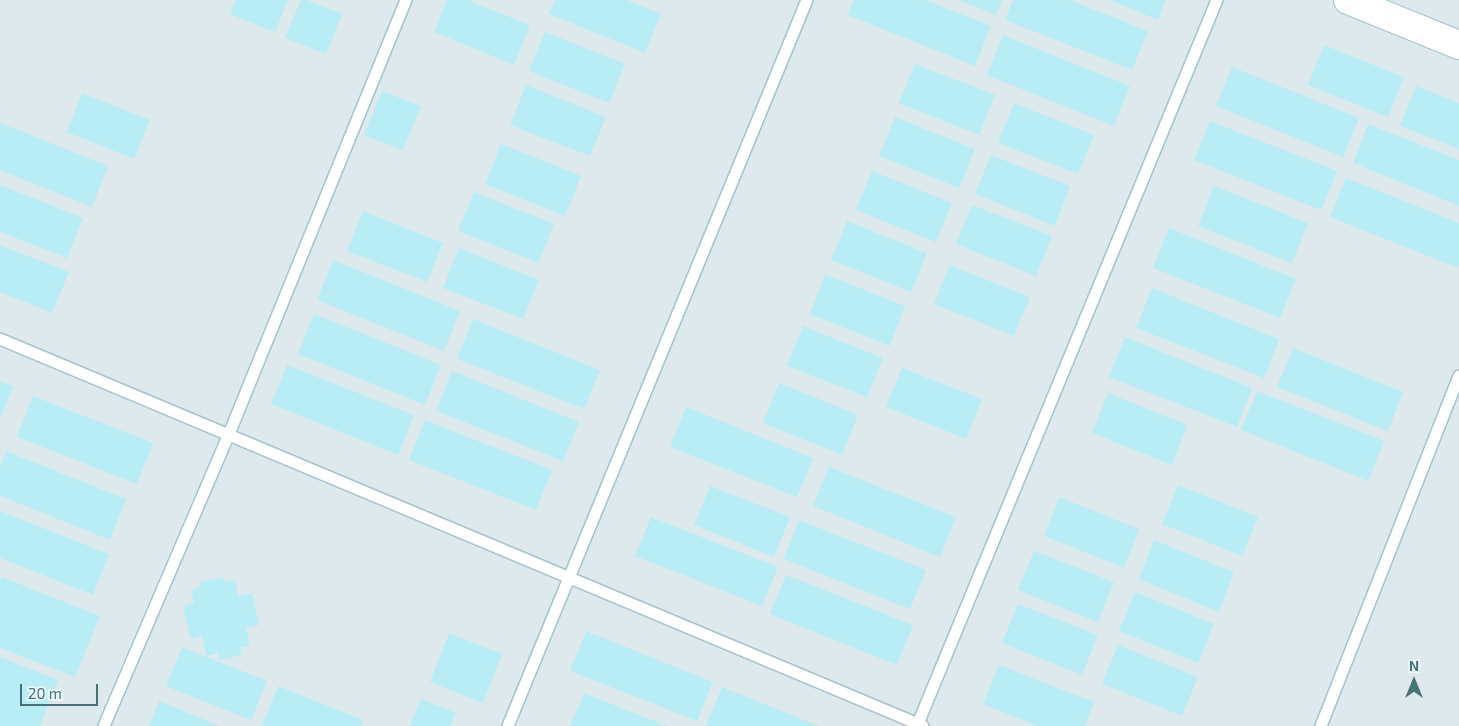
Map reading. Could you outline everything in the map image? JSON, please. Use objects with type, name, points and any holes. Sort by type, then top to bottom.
[{"type":"street","points":[[1348,0],[1459,45]]},
{"type":"lane","points":[[104,726],[229,434],[406,0]]},
{"type":"lane","points":[[508,726],[807,0]]},
{"type":"lane","points":[[0,339],[919,725],[1217,0]]},
{"type":"lane","points":[[1321,726],[1459,376]]},
{"type":"shaded area","points":[[0,0],[1459,0],[1459,726],[0,726]]},
{"type":"building","points":[[236,0],[288,0],[275,32],[230,14]]},
{"type":"building","points":[[301,0],[307,0],[342,14],[326,54],[285,38]]},
{"type":"building","points":[[447,0],[468,0],[530,25],[514,65],[434,32]]},
{"type":"building","points":[[555,0],[627,0],[661,14],[645,53],[549,14]]},
{"type":"building","points":[[854,0],[925,0],[991,26],[975,66],[848,15]]},
{"type":"building","points":[[959,0],[1002,0],[996,15]]},
{"type":"building","points":[[1013,0],[1070,0],[1148,31],[1132,70],[1005,20]]},
{"type":"building","points":[[1110,0],[1166,0],[1158,20]]},
{"type":"building","points":[[545,32],[625,64],[609,103],[529,71]]},
{"type":"building","points":[[1003,35],[1130,86],[1114,126],[987,75]]},
{"type":"building","points":[[1324,45],[1404,77],[1388,117],[1308,85]]},
{"type":"building","points":[[915,64],[995,95],[979,135],[899,103]]},
{"type":"building","points":[[1232,67],[1359,118],[1343,157],[1216,106]]},
{"type":"building","points":[[526,85],[606,117],[590,156],[510,125]]},
{"type":"building","points":[[1416,86],[1459,103],[1459,149],[1400,126]]},
{"type":"building","points":[[382,91],[421,106],[403,150],[364,135]]},
{"type":"building","points":[[82,93],[150,120],[134,159],[67,132]]},
{"type":"building","points":[[1014,103],[1094,135],[1078,174],[998,143]]},
{"type":"building","points":[[895,117],[975,149],[959,188],[879,156]]},
{"type":"building","points":[[1210,121],[1337,171],[1321,210],[1194,160]]},
{"type":"building","points":[[0,123],[108,166],[92,207],[0,170]]},
{"type":"building","points":[[1368,124],[1459,160],[1459,206],[1353,163]]},
{"type":"building","points":[[501,144],[581,176],[565,216],[485,184]]},
{"type":"building","points":[[991,155],[1070,186],[1055,226],[975,194]]},
{"type":"building","points":[[872,171],[952,203],[936,242],[856,210]]},
{"type":"building","points":[[1346,178],[1459,223],[1458,268],[1330,217]]},
{"type":"building","points":[[0,185],[83,218],[67,258],[0,232]]},
{"type":"building","points":[[1214,186],[1308,223],[1292,263],[1198,226]]},
{"type":"building","points":[[474,192],[554,224],[538,263],[458,231]]},
{"type":"building","points":[[972,205],[1052,236],[1036,276],[956,244]]},
{"type":"building","points":[[363,211],[443,243],[427,282],[347,251]]},
{"type":"building","points":[[847,221],[927,253],[911,292],[831,260]]},
{"type":"building","points":[[1169,228],[1296,279],[1280,318],[1153,268]]},
{"type":"building","points":[[0,245],[69,272],[52,313],[0,292]]},
{"type":"building","points":[[459,248],[539,280],[523,319],[443,288]]},
{"type":"building","points":[[333,260],[460,311],[444,351],[317,300]]},
{"type":"building","points":[[950,265],[1030,297],[1014,336],[934,304]]},
{"type":"building","points":[[825,274],[905,306],[890,346],[810,314]]},
{"type":"building","points":[[1152,288],[1279,339],[1264,378],[1136,328]]},
{"type":"building","points":[[314,314],[441,365],[425,405],[298,354]]},
{"type":"building","points":[[473,319],[600,370],[584,409],[457,359]]},
{"type":"building","points":[[803,326],[883,358],[867,397],[787,366]]},
{"type":"building","points":[[1125,337],[1252,388],[1237,427],[1109,377]]},
{"type":"building","points":[[1293,348],[1403,392],[1388,431],[1277,387]]},
{"type":"building","points":[[287,365],[414,415],[398,455],[271,404]]},
{"type":"building","points":[[902,368],[982,399],[966,439],[886,407]]},
{"type":"building","points":[[452,371],[579,422],[563,461],[436,411]]},
{"type":"building","points":[[0,381],[13,386],[0,419]]},
{"type":"building","points":[[779,383],[858,415],[842,455],[763,423]]},
{"type":"building","points":[[1257,391],[1384,441],[1368,481],[1241,430]]},
{"type":"building","points":[[1108,393],[1187,425],[1172,465],[1092,433]]},
{"type":"building","points":[[33,396],[153,443],[137,484],[17,437]]},
{"type":"building","points":[[686,407],[813,458],[797,497],[670,447]]},
{"type":"building","points":[[425,420],[552,470],[536,510],[409,460]]},
{"type":"building","points":[[6,451],[126,499],[110,540],[0,496],[0,467]]},
{"type":"building","points":[[829,467],[956,517],[940,557],[813,506]]},
{"type":"building","points":[[1178,485],[1258,517],[1242,556],[1162,524]]},
{"type":"building","points":[[710,486],[790,517],[774,557],[694,525]]},
{"type":"building","points":[[1059,497],[1139,529],[1124,568],[1044,536]]},
{"type":"building","points":[[0,511],[109,554],[93,595],[0,558]]},
{"type":"building","points":[[651,517],[778,567],[762,606],[635,556]]},
{"type":"building","points":[[799,520],[926,570],[910,609],[784,559]]},
{"type":"building","points":[[1154,540],[1234,572],[1219,612],[1139,579]]},
{"type":"building","points":[[1034,551],[1114,582],[1098,622],[1018,590]]},
{"type":"building","points":[[786,575],[913,625],[897,665],[770,614]]},
{"type":"building","points":[[2,577],[100,616],[75,677],[0,648],[0,582]]},
{"type":"building","points":[[223,577],[224,582],[235,580],[238,596],[252,593],[259,625],[246,628],[250,646],[240,648],[242,655],[219,660],[218,653],[207,656],[202,636],[191,639],[183,606],[194,603],[191,590],[201,587],[200,582]]},
{"type":"building","points":[[1135,592],[1214,624],[1198,663],[1119,631]]},
{"type":"building","points":[[1018,604],[1098,635],[1082,675],[1002,643]]},
{"type":"building","points":[[586,631],[713,682],[697,721],[570,671]]},
{"type":"building","points":[[449,633],[502,654],[483,703],[430,682]]},
{"type":"building","points":[[1118,645],[1198,677],[1182,716],[1102,684]]},
{"type":"building","points":[[182,647],[267,681],[251,720],[166,686]]},
{"type":"building","points":[[0,657],[58,680],[40,726],[0,726]]},
{"type":"building","points":[[999,665],[1094,702],[1085,726],[1038,726],[983,704]]},
{"type":"building","points":[[278,686],[363,720],[361,726],[262,726]]},
{"type":"building","points":[[722,687],[819,726],[706,726]]},
{"type":"building","points":[[584,693],[667,726],[570,726]]},
{"type":"building","points":[[421,699],[456,713],[450,726],[410,726]]},
{"type":"building","points":[[159,701],[220,726],[149,726]]}]
